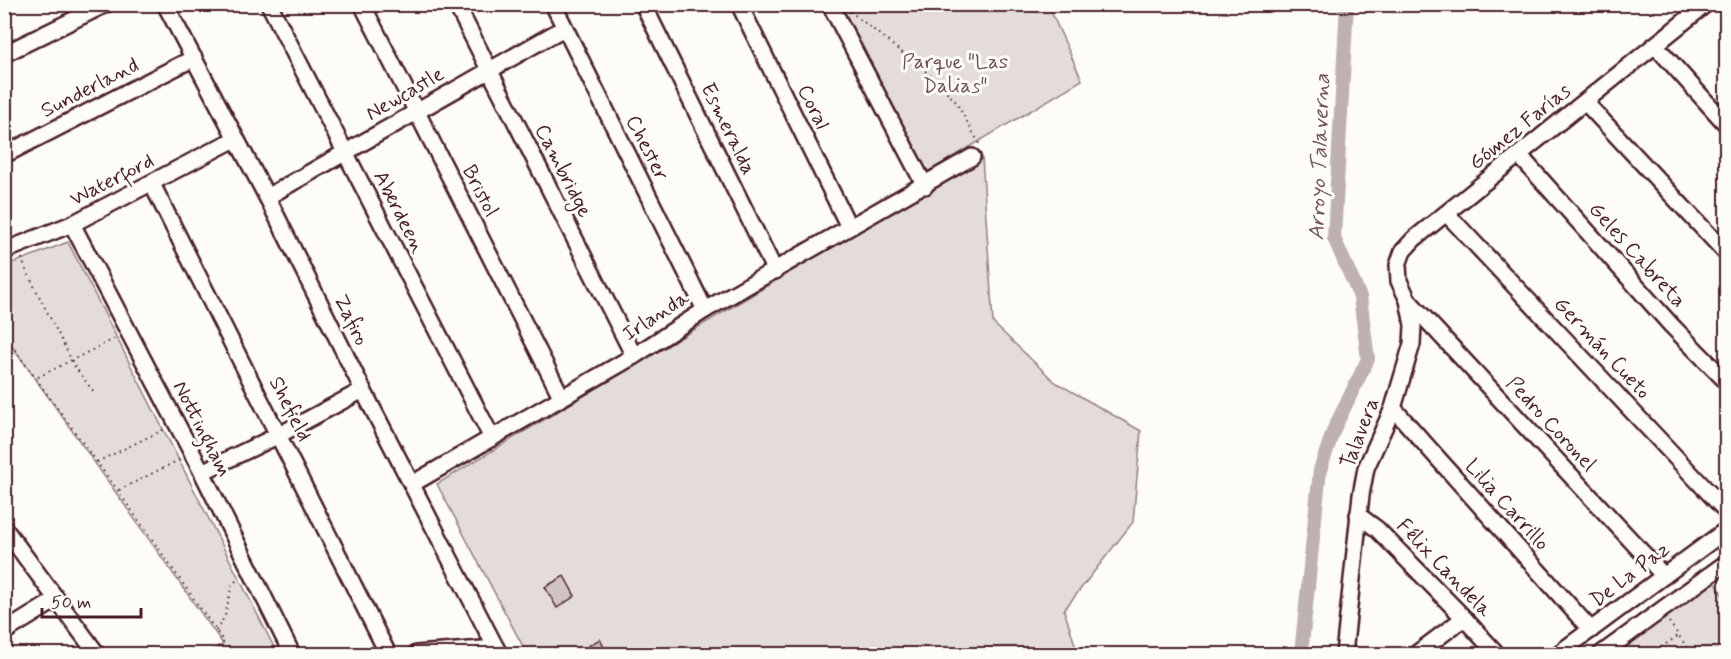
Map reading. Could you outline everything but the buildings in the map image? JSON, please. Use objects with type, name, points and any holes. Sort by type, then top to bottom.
[{"type":"street","points":[[4,54],[106,4]]},
{"type":"street","name":"Zafiro","points":[[165,4],[267,197],[363,390],[498,651]]},
{"type":"street","name":"Aberdeen","points":[[268,4],[492,438]]},
{"type":"street","name":"Bristol","points":[[362,4],[561,396]]},
{"type":"street","name":"Cambridge","points":[[456,4],[634,356]]},
{"type":"street","name":"Chester","points":[[553,4],[705,310]]},
{"type":"street","name":"Esmeralda","points":[[643,4],[775,271]]},
{"type":"street","name":"Coral","points":[[739,4],[849,227]]},
{"type":"street","points":[[830,4],[925,186]]},
{"type":"street","name":"Gómez Farías","points":[[1408,300],[1399,281],[1398,265],[1403,251],[1414,239],[1706,4]]},
{"type":"street","name":"Newcastle","points":[[267,197],[488,69],[564,28]]},
{"type":"street","points":[[1655,45],[1726,124]]},
{"type":"street","name":"Sunderland","points":[[4,155],[194,58]]},
{"type":"street","points":[[1585,102],[1726,253]]},
{"type":"street","name":"Waterford","points":[[4,251],[72,224],[235,139]]},
{"type":"street","name":"Geles Cabreta","points":[[1519,155],[1671,325],[1726,381]]},
{"type":"street","name":"Irlanda","points":[[412,484],[561,396],[634,356],[705,310],[972,157]]},
{"type":"street","name":"Shefield","points":[[152,184],[388,654]]},
{"type":"street","name":"Germán Cueto","points":[[1447,214],[1726,511]]},
{"type":"street","name":"Nottingham","points":[[72,224],[202,472],[292,654]]},
{"type":"street","name":"Talavera","points":[[1344,654],[1358,515],[1366,468],[1393,408],[1412,345],[1413,325],[1408,300]]},
{"type":"street","name":"Pedro Coronel","points":[[1408,300],[1664,576]]},
{"type":"street","points":[[202,472],[279,435],[363,390]]},
{"type":"street","name":"Lilia Carrillo","points":[[1393,408],[1591,630]]},
{"type":"street","name":"Félix Candela","points":[[1358,515],[1377,529],[1497,654]]},
{"type":"street","points":[[4,528],[97,654]]},
{"type":"street","name":"De La Paz","points":[[1558,654],[1726,530]]},
{"type":"street","points":[[1601,654],[1726,563]]},
{"type":"street","points":[[4,632],[56,600]]},
{"type":"street","points":[[1416,654],[1464,618]]},
{"type":"street","points":[[416,654],[498,651]]},
{"type":"path","points":[[844,4],[862,22],[916,63],[956,102],[980,147],[972,157]]},
{"type":"path","points":[[22,255],[25,268],[71,359],[93,391]]},
{"type":"path","points":[[4,335],[224,642],[208,654]]},
{"type":"path","points":[[37,378],[121,335]]},
{"type":"path","points":[[97,463],[168,428]]},
{"type":"path","points":[[118,491],[183,458]]},
{"type":"path","points":[[216,631],[225,616],[232,584],[243,575]]},
{"type":"path","points":[[1666,617],[1692,654]]},
{"type":"path","points":[[1652,654],[1678,636]]},
{"type":"green space","name":"Parque \"Las Dalias\"","points":[[837,5],[1048,5],[1082,80],[926,173]]},
{"type":"green space","points":[[982,157],[993,323],[1055,382],[1141,431],[1133,522],[1064,610],[1078,654],[527,654],[437,484]]},
{"type":"green space","points":[[68,242],[275,649],[252,654],[211,654],[223,644],[5,336],[5,263],[16,262]]},
{"type":"green space","points":[[1715,581],[1726,601],[1726,654],[1614,654]]},
{"type":"waterway","name":"Arroyo Talaverna","points":[[1301,654],[1320,470],[1334,429],[1368,359],[1360,297],[1334,238],[1347,4]]}]
